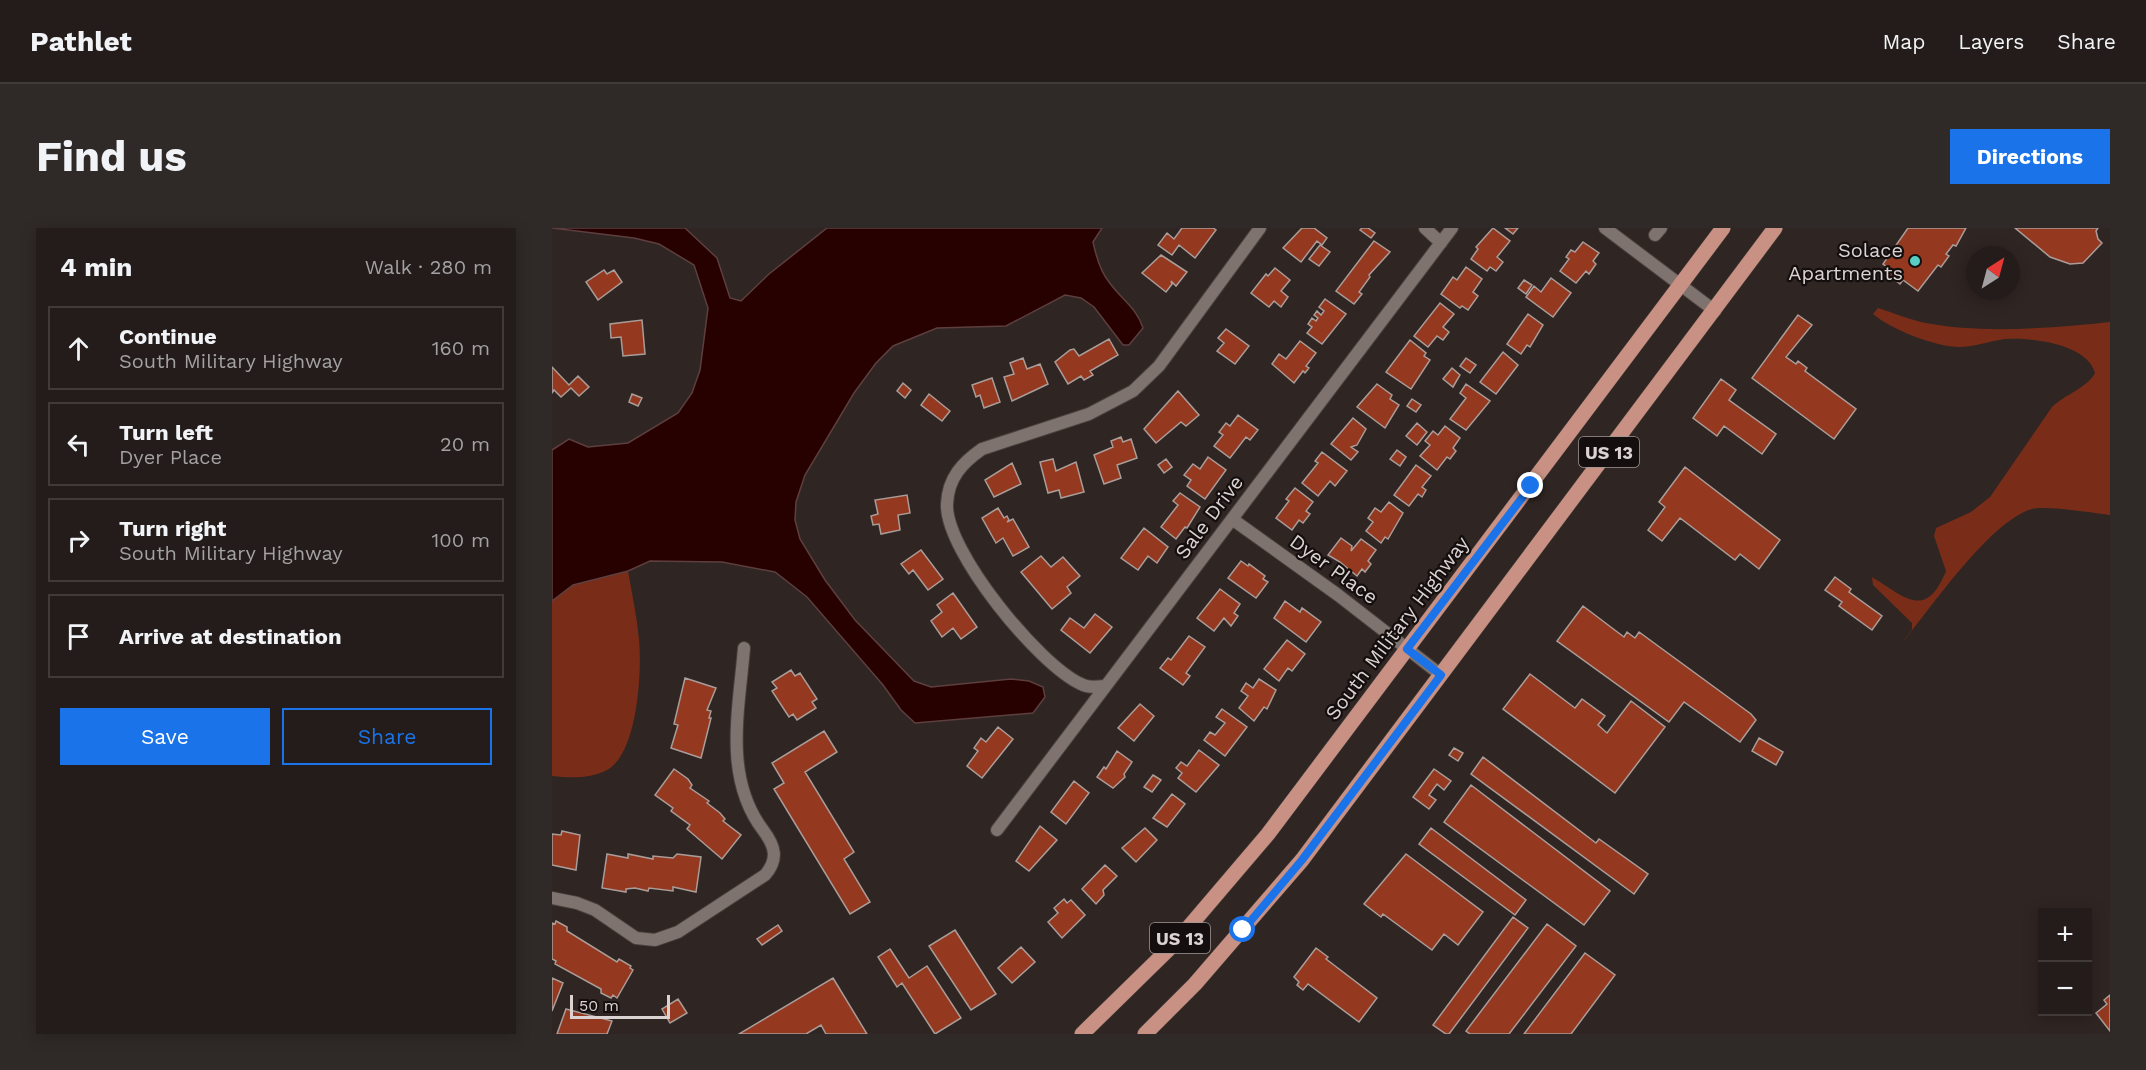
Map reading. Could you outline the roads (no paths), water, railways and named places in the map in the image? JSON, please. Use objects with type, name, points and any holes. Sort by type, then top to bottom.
[{"type":"main road","name":"South Military Highway","points":[[1082,1034],[1176,942],[1238,872],[1682,286],[1723,228]]},
{"type":"main road","name":"US 13","points":[[1145,1034],[1195,984],[1274,894],[1715,311],[1775,228]]},
{"type":"street","points":[[1104,686],[1082,685],[1066,675],[1015,626],[992,599],[952,531],[946,506],[952,478],[969,457],[982,449],[1089,414],[1133,391],[1159,366],[1260,228]]},
{"type":"street","points":[[1425,228],[1442,243]]},
{"type":"street","name":"Sale Drive","points":[[997,830],[1452,228]]},
{"type":"street","points":[[1605,228],[1715,311]]},
{"type":"street","name":"Dyer Place","points":[[1232,519],[1338,595],[1441,675]]},
{"type":"street","points":[[552,898],[595,910],[627,934],[655,940],[678,932],[765,875],[771,868],[775,852],[772,843],[746,802],[737,770],[744,648]]},
{"type":"place","name":"Solace Apartments","points":[[1915,261]]}]
